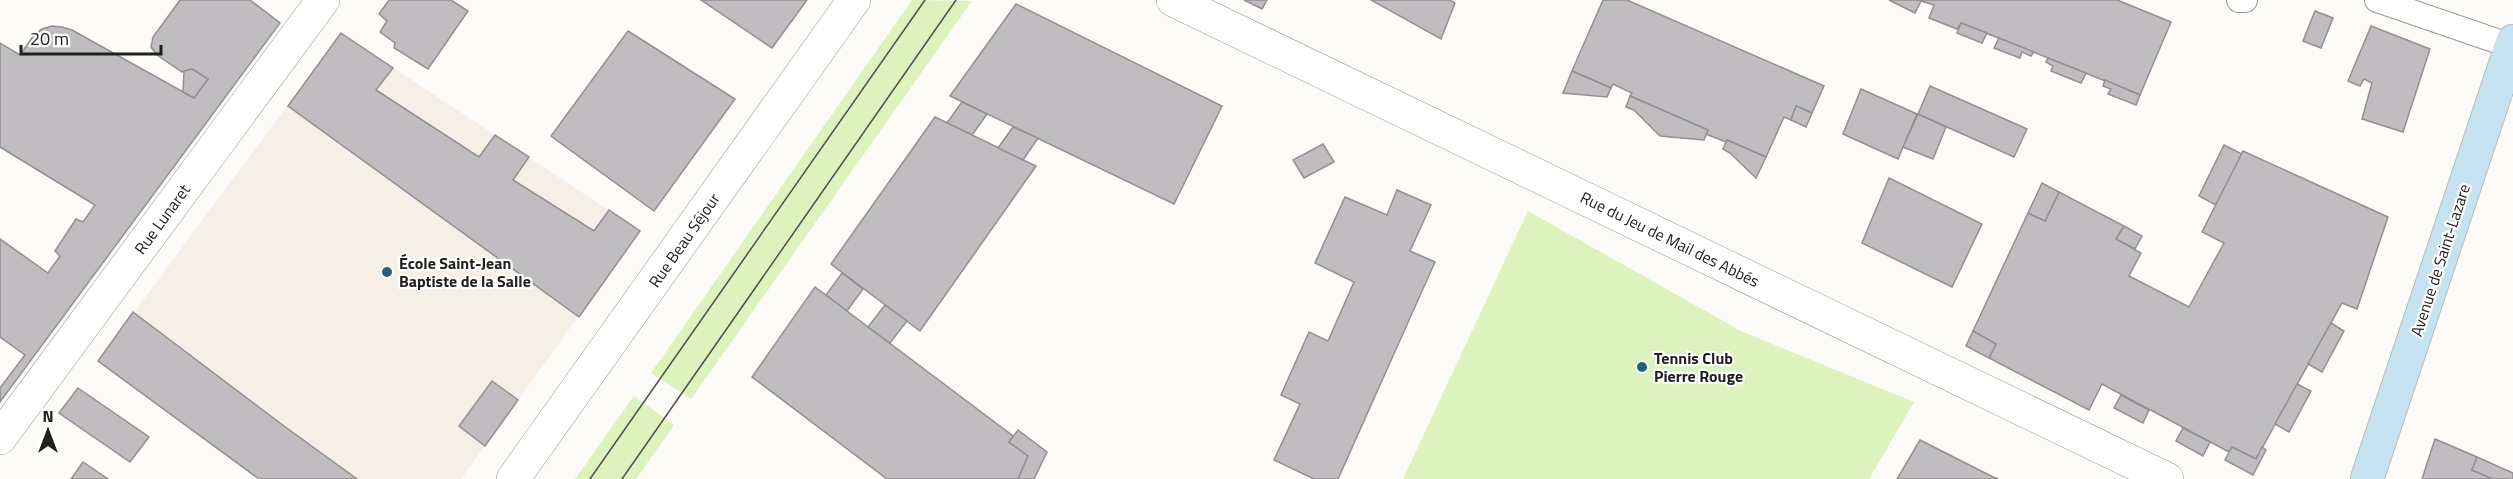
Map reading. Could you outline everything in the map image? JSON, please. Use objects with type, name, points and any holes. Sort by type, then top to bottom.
[{"type":"street","name":"Rue Lunaret","points":[[0,438],[323,0]]},
{"type":"street","name":"Rue Beau Séjour","points":[[513,479],[854,0]]},
{"type":"street","name":"Rue du Jeu de Mail des Abbés","points":[[1173,0],[2167,479]]},
{"type":"street","name":"Avenue de Saint-Lazare","points":[[2367,479],[2512,43]]},
{"type":"lane","points":[[2239,0],[2245,0]]},
{"type":"lane","points":[[2377,0],[2512,43]]},
{"type":"shaded area","name":"École Saint-Jean Baptiste de la Salle","points":[[341,33],[640,231],[461,479],[259,479],[98,361]]},
{"type":"green space","points":[[912,0],[972,1],[691,399],[651,373]]},
{"type":"green space","name":"Tennis Club Pierre Rouge","points":[[1528,211],[1741,331],[1914,402],[1869,479],[1403,479]]},
{"type":"green space","points":[[634,396],[674,425],[636,479],[575,479]]},
{"type":"building","points":[[180,0],[250,0],[280,23],[0,402],[0,388],[25,355],[0,337],[0,239],[48,273],[60,256],[55,251],[76,219],[83,222],[95,205],[0,147],[0,43],[20,55],[34,35],[42,29],[52,26],[62,27],[72,30],[194,98],[208,79],[192,69],[182,72],[157,55],[151,47],[153,37]]},
{"type":"building","points":[[389,0],[451,0],[468,11],[428,69],[394,48],[395,43],[380,32],[387,21],[379,14]]},
{"type":"building","points":[[701,0],[807,0],[772,48]]},
{"type":"building","points":[[1244,0],[1267,0],[1262,9]]},
{"type":"building","points":[[1371,0],[1450,0],[1455,3],[1441,39]]},
{"type":"building","points":[[1603,0],[1627,0],[1824,86],[1812,113],[1796,106],[1791,120],[1784,117],[1766,157],[1727,140],[1726,142],[1706,134],[1708,130],[1630,96],[1632,93],[1613,84],[1611,88],[1572,71]]},
{"type":"building","points":[[1889,0],[2117,0],[2171,22],[2140,95],[1961,23],[1957,29],[1929,18],[1934,5],[1921,1],[1915,13]]},
{"type":"building","points":[[1016,4],[1222,106],[1174,204],[950,96]]},
{"type":"building","points":[[2315,11],[2333,18],[2321,48],[2303,41]]},
{"type":"building","points":[[1961,23],[1987,33],[1982,43],[1957,33]]},
{"type":"building","points":[[2371,26],[2430,49],[2403,132],[2362,119],[2372,83],[2364,79],[2360,86],[2348,81]]},
{"type":"building","points":[[628,31],[735,99],[654,211],[551,136]]},
{"type":"building","points":[[341,33],[393,68],[376,90],[479,157],[495,135],[529,157],[513,180],[594,231],[609,210],[640,231],[579,317],[288,106]]},
{"type":"building","points":[[1999,38],[2034,52],[2031,56],[2022,52],[2020,58],[1994,48]]},
{"type":"building","points":[[2048,58],[2086,73],[2081,83],[2051,71],[2053,66],[2046,62]]},
{"type":"building","points":[[192,69],[208,79],[194,98],[183,92],[184,71]]},
{"type":"building","points":[[1572,71],[1611,88],[1607,97],[1563,93]]},
{"type":"building","points":[[2105,80],[2140,95],[2136,105],[2108,94],[2111,89],[2103,86]]},
{"type":"building","points":[[1930,86],[2027,129],[2014,157],[1918,114]]},
{"type":"building","points":[[1861,89],[1917,114],[1898,159],[1843,134]]},
{"type":"building","points":[[1630,96],[1708,130],[1704,140],[1660,136],[1634,110],[1626,107]]},
{"type":"building","points":[[962,102],[987,114],[972,135],[947,123]]},
{"type":"building","points":[[1796,106],[1812,113],[1806,127],[1791,120]]},
{"type":"building","points":[[1918,114],[1946,127],[1933,159],[1903,147]]},
{"type":"building","points":[[935,117],[1036,166],[920,331],[831,264]]},
{"type":"building","points":[[1013,127],[1038,138],[1023,160],[998,148]]},
{"type":"building","points":[[1727,140],[1766,157],[1756,178],[1723,149]]},
{"type":"building","points":[[1323,144],[1334,162],[1304,178],[1293,160]]},
{"type":"building","points":[[2224,145],[2242,154],[2216,205],[2199,196]]},
{"type":"building","points":[[2243,151],[2388,217],[2357,309],[2342,303],[2256,459],[2232,447],[2229,452],[2102,384],[2089,410],[1989,358],[1996,344],[1973,331],[2028,213],[2045,221],[2059,192],[2124,226],[2116,239],[2141,253],[2129,276],[2189,307],[2224,243],[2202,232]]},
{"type":"building","points":[[1889,178],[1982,224],[1952,287],[1862,243]]},
{"type":"building","points":[[2042,183],[2059,192],[2045,221],[2028,213]]},
{"type":"building","points":[[1397,190],[1431,205],[1410,251],[1435,262],[1338,479],[1314,479],[1274,460],[1300,404],[1281,395],[1309,332],[1328,341],[1354,282],[1315,263],[1345,197],[1387,215]]},
{"type":"building","points":[[2124,226],[2142,236],[2135,249],[2116,239]]},
{"type":"building","points":[[842,273],[863,289],[847,311],[826,295]]},
{"type":"building","points":[[815,287],[1013,436],[1009,442],[1028,456],[1018,479],[887,479],[752,377]]},
{"type":"building","points":[[885,305],[907,321],[890,343],[868,327]]},
{"type":"building","points":[[133,312],[357,479],[259,479],[98,361]]},
{"type":"building","points":[[2331,323],[2344,331],[2322,372],[2308,364]]},
{"type":"building","points":[[1973,331],[1996,344],[1989,358],[1966,346]]},
{"type":"building","points":[[492,381],[518,400],[485,446],[459,426]]},
{"type":"building","points":[[2297,384],[2311,391],[2289,432],[2275,424]]},
{"type":"building","points":[[78,388],[149,437],[130,462],[59,413]]},
{"type":"building","points":[[2121,395],[2149,410],[2143,423],[2114,408]]},
{"type":"building","points":[[2183,428],[2210,442],[2203,456],[2176,441]]},
{"type":"building","points":[[1018,430],[1047,452],[1034,479],[1018,479],[1028,456],[1009,442]]},
{"type":"building","points":[[2435,439],[2477,457],[2472,470],[2493,479],[2422,479]]},
{"type":"building","points":[[1920,440],[1993,477],[1998,479],[1897,479]]},
{"type":"building","points":[[2232,447],[2256,459],[2262,447],[2266,450],[2253,475],[2225,460]]},
{"type":"building","points":[[2477,457],[2513,473],[2513,479],[2493,479],[2472,470]]},
{"type":"building","points":[[83,462],[108,479],[71,479]]},
{"type":"tram line","points":[[590,479],[925,0]]},
{"type":"tram line","points":[[622,479],[956,0]]},
{"type":"place","name":"École Saint-Jean Baptiste de la Salle","points":[[387,272]]},
{"type":"place","name":"Tennis Club Pierre Rouge","points":[[1642,367]]}]
